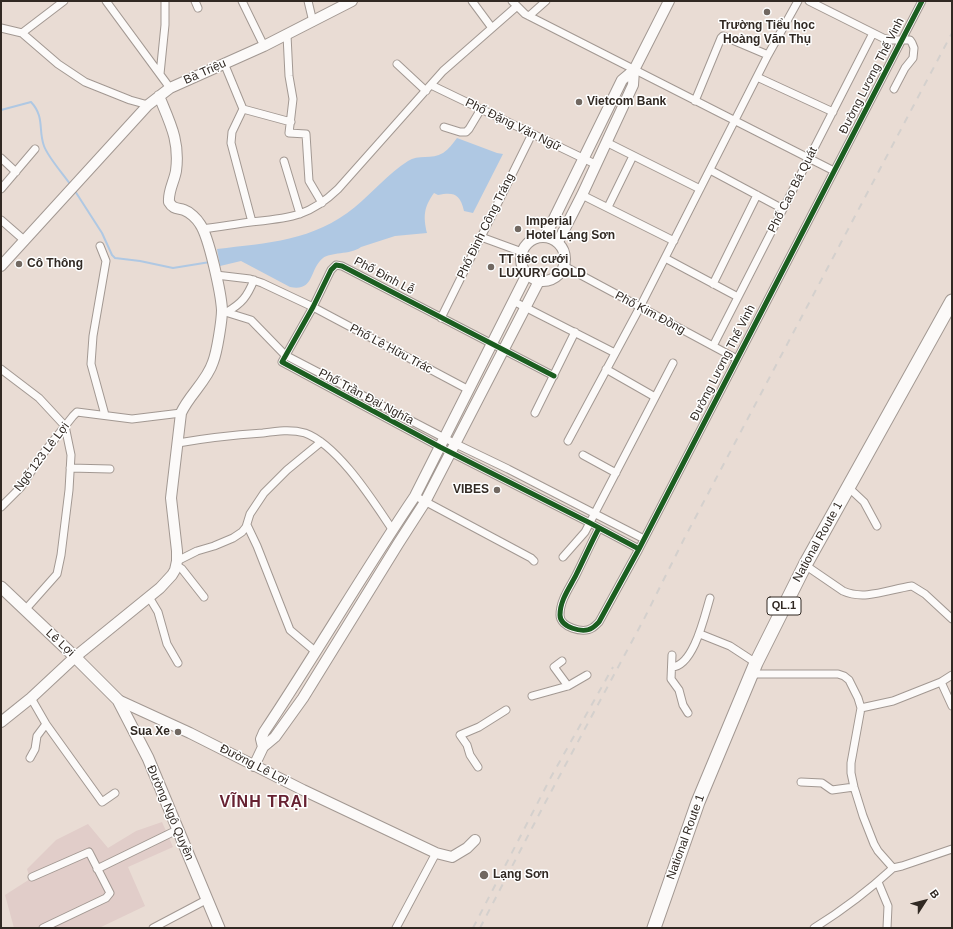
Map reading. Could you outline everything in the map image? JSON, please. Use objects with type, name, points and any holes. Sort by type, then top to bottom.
[{"type":"highway","name":"National Route 1","points":[[654,928],[698,802],[753,668],[805,565],[952,301]]},
{"type":"main road","name":"Lê Lợi","points":[[1,587],[118,700]]},
{"type":"main road","name":"Đường Ngô Quyền","points":[[118,700],[148,758],[206,900],[219,928]]},
{"type":"street","points":[[22,33],[64,1]]},
{"type":"street","points":[[106,1],[170,88]]},
{"type":"street","points":[[160,74],[165,25],[165,1]]},
{"type":"street","points":[[195,1],[198,8]]},
{"type":"street","points":[[242,1],[264,46]]},
{"type":"street","points":[[308,1],[313,22]]},
{"type":"street","name":"Bà Triệu","points":[[1,266],[148,105],[159,96],[170,88],[264,46],[352,1]]},
{"type":"street","points":[[472,1],[492,28]]},
{"type":"street","points":[[528,16],[546,1]]},
{"type":"street","points":[[558,242],[582,195],[595,164],[633,85],[634,70],[669,1]]},
{"type":"street","points":[[568,441],[640,307],[768,55],[798,1]]},
{"type":"street","points":[[809,1],[873,33],[891,40],[910,40],[912,42],[914,48],[913,58],[905,68],[894,89]]},
{"type":"street","name":"Đường Lương Thế Vinh","points":[[599,528],[563,600],[560,615],[563,623],[571,628],[587,630],[599,622],[644,539],[922,1]]},
{"type":"street","points":[[202,228],[286,219],[322,203],[338,190],[443,71],[492,28],[514,4],[528,16],[834,171]]},
{"type":"street","points":[[1,28],[22,33],[58,64],[85,82],[130,100],[148,105]]},
{"type":"street","name":"Phố Cao Bá Quát","points":[[713,346],[873,33]]},
{"type":"street","points":[[287,35],[289,76],[293,99],[289,133],[306,134],[309,181],[322,203]]},
{"type":"street","points":[[695,101],[723,36],[768,55]]},
{"type":"street","points":[[224,63],[243,109],[232,132],[231,143],[252,222]]},
{"type":"street","points":[[397,64],[426,91]]},
{"type":"street","points":[[545,237],[622,80],[634,70]]},
{"type":"street","points":[[757,78],[833,112]]},
{"type":"street","name":"Phố Đặng Văn Ngữ","points":[[430,85],[595,164]]},
{"type":"street","points":[[1,722],[31,698],[75,657],[149,597],[168,580],[175,570],[177,551],[171,498],[180,413],[210,370],[214,361],[224,312],[215,271],[206,237],[202,228],[188,212],[174,208],[169,202],[170,192],[176,171],[175,137],[159,96]]},
{"type":"street","points":[[243,109],[291,122]]},
{"type":"street","points":[[444,126],[460,132],[466,132],[481,109]]},
{"type":"street","points":[[606,111],[618,117]]},
{"type":"street","name":"Phố Đinh Công Tráng","points":[[441,318],[532,134]]},
{"type":"street","points":[[606,142],[700,189]]},
{"type":"street","points":[[1,188],[35,149]]},
{"type":"street","points":[[608,207],[634,156]]},
{"type":"street","points":[[1,158],[16,172]]},
{"type":"street","points":[[284,160],[300,214]]},
{"type":"street","points":[[710,170],[783,209]]},
{"type":"street","points":[[582,195],[674,241]]},
{"type":"street","points":[[713,284],[757,195]]},
{"type":"street","points":[[1,220],[24,240]]},
{"type":"street","points":[[481,237],[522,252]]},
{"type":"street","points":[[538,237],[552,238],[558,242],[564,253],[564,266],[557,276],[551,279],[539,280],[527,274],[521,264],[522,252],[525,245],[538,237]]},
{"type":"street","points":[[100,246],[106,261],[93,336],[91,364],[105,415]]},
{"type":"street","points":[[665,258],[738,297]]},
{"type":"street","name":"Phố Đinh Lễ","points":[[283,364],[282,361],[285,355],[336,265],[342,266],[554,376]]},
{"type":"street","name":"Phố Kim Đồng","points":[[564,266],[737,359]]},
{"type":"street","name":"Phố Lê Hữu Trác","points":[[215,271],[262,283],[313,307],[469,390]]},
{"type":"street","points":[[263,747],[261,739],[264,732],[415,496],[527,274]]},
{"type":"street","points":[[224,312],[244,299],[249,293],[254,280]]},
{"type":"street","points":[[254,766],[263,747],[275,737],[303,698],[425,502],[481,396],[539,280]]},
{"type":"street","points":[[513,301],[615,353]]},
{"type":"street","name":"Phố Trần Đại Nghĩa","points":[[224,312],[251,320],[285,355],[445,438],[453,448]]},
{"type":"street","points":[[535,413],[575,332]]},
{"type":"street","points":[[562,557],[583,536],[673,363]]},
{"type":"street","name":"Phố Trần Đại Nghĩa","points":[[283,364],[440,448],[453,448]]},
{"type":"street","points":[[1,369],[39,398],[65,426],[71,454],[64,536],[57,574],[25,610]]},
{"type":"street","points":[[606,370],[655,397]]},
{"type":"street","points":[[469,390],[481,396]]},
{"type":"street","name":"Ngõ 123 Lê Lợi","points":[[1,507],[21,487],[42,455],[77,412],[132,418],[180,413]]},
{"type":"street","points":[[178,443],[210,438],[288,431],[296,431],[306,434],[321,442],[346,465],[398,544]]},
{"type":"street","points":[[176,563],[197,551],[233,538],[242,532],[247,525],[254,508],[272,483],[321,442]]},
{"type":"street","points":[[453,448],[508,469],[644,539]]},
{"type":"street","points":[[453,448],[503,479],[639,548]]},
{"type":"street","points":[[583,455],[616,473]]},
{"type":"street","points":[[70,468],[110,468]]},
{"type":"street","points":[[503,479],[508,469]]},
{"type":"street","points":[[848,487],[864,502],[877,526]]},
{"type":"street","points":[[415,496],[534,560]]},
{"type":"street","points":[[247,525],[257,546],[290,630],[316,652]]},
{"type":"street","points":[[176,563],[204,597]]},
{"type":"street","points":[[805,565],[842,591],[856,596],[912,586],[921,591],[952,619]]},
{"type":"street","points":[[149,597],[158,612],[167,644],[178,663]]},
{"type":"street","points":[[672,667],[678,666],[688,655],[700,634],[710,598]]},
{"type":"street","points":[[331,627],[343,633]]},
{"type":"street","points":[[700,634],[730,646],[753,668],[831,674],[844,676],[849,680],[861,708],[851,763],[851,773],[854,787],[874,844],[878,851],[893,868]]},
{"type":"street","points":[[672,655],[670,676],[688,713]]},
{"type":"street","points":[[562,661],[554,667],[568,686]]},
{"type":"street","points":[[532,696],[568,686],[587,675]]},
{"type":"street","points":[[861,708],[894,701],[941,682],[952,675]]},
{"type":"street","points":[[941,682],[952,706]]},
{"type":"street","points":[[291,691],[303,698]]},
{"type":"street","points":[[31,698],[46,724],[102,802],[115,793]]},
{"type":"street","name":"Đường Lê Lợi","points":[[118,700],[190,733],[254,766],[436,853],[452,857],[467,848],[475,840]]},
{"type":"street","points":[[478,767],[460,735],[479,727],[506,710]]},
{"type":"street","points":[[30,758],[34,753],[37,736],[46,724]]},
{"type":"street","points":[[801,782],[822,782],[832,790],[854,787]]},
{"type":"street","points":[[97,869],[178,830]]},
{"type":"street","points":[[814,928],[840,912],[893,868],[952,849]]},
{"type":"street","points":[[32,877],[89,852],[110,893],[106,898],[43,928]]},
{"type":"street","points":[[396,928],[436,853]]},
{"type":"street","points":[[878,882],[888,906],[887,928]]},
{"type":"street","points":[[153,928],[206,900]]},
{"type":"shaded area","points":[[162,822],[173,847],[128,867],[145,906],[99,928],[14,928],[5,895],[30,879],[27,869],[56,840],[88,824],[108,848],[136,831]]},
{"type":"water","points":[[457,138],[503,154],[473,213],[464,211],[460,200],[455,195],[438,195],[434,193],[426,207],[425,212],[427,233],[395,236],[356,250],[326,256],[315,268],[308,283],[298,288],[290,287],[241,261],[220,266],[217,249],[272,242],[307,234],[323,227],[355,207],[408,161],[416,158],[439,155],[447,150]]},
{"type":"waterway","points":[[1,110],[31,102],[40,118],[44,146],[52,160],[70,184]]},
{"type":"waterway","points":[[75,191],[102,233],[112,255],[115,258],[140,261],[173,268],[210,262]]},
{"type":"railway","points":[[480,928],[952,33]]},
{"type":"railway","points":[[473,928],[551,777],[613,667]]},
{"type":"cycle path","points":[[599,528],[560,609],[561,619],[564,623],[578,630],[588,630],[593,628],[599,622],[639,549],[922,1]]},
{"type":"cycle path","points":[[554,376],[342,266],[336,265],[331,270],[313,307],[282,362],[440,447],[639,549]]},
{"type":"place","name":"Trường Tiểu học Hoàng Văn Thụ","points":[[767,12]]},
{"type":"place","name":"Vietcom Bank","points":[[579,102]]},
{"type":"place","name":"Imperial Hotel Lạng Sơn","points":[[518,229]]},
{"type":"place","name":"Cô Thông","points":[[19,264]]},
{"type":"place","name":"TT tiêc cưới LUXURY GOLD","points":[[491,267]]},
{"type":"place","name":"VIBES","points":[[497,490]]},
{"type":"place","name":"Sua Xe","points":[[178,732]]},
{"type":"place","name":"Lạng Sơn","points":[[484,875]]},
{"type":"district","name":"VĨNH TRẠI","points":[[264,803]]}]
